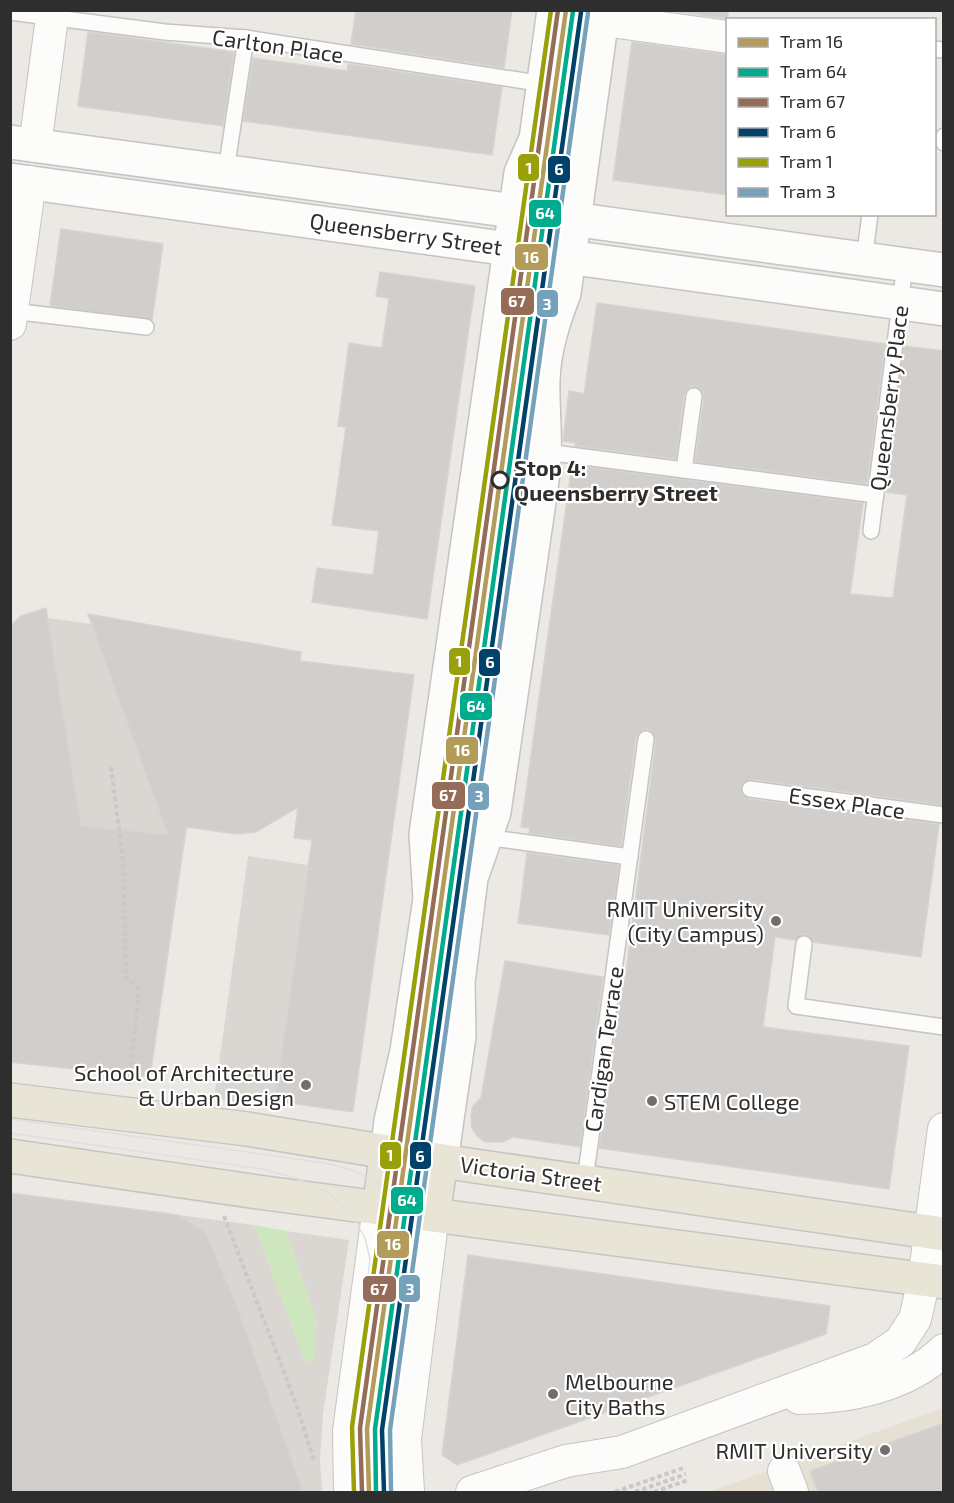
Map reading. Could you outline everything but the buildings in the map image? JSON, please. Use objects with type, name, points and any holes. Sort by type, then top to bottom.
[{"type":"main road","name":"Victoria Street","points":[[10,1100],[247,1129],[441,1161],[585,1180],[937,1233]]},
{"type":"main road","points":[[379,1207],[387,1152]]},
{"type":"main road","points":[[10,1156],[934,1281]]},
{"type":"main road","points":[[433,1214],[441,1161]]},
{"type":"street","points":[[387,1152],[391,1121],[407,1051],[430,899],[426,834],[520,173],[536,139],[554,10]]},
{"type":"street","points":[[11,317],[23,144],[53,14]]},
{"type":"street","points":[[441,1161],[459,1036],[458,978],[471,878],[494,812],[546,452],[544,367],[549,332],[564,293],[603,15],[726,37]]},
{"type":"street","name":"Queensberry Street","points":[[23,144],[944,270]]},
{"type":"street","points":[[220,208],[226,171]]},
{"type":"street","name":"Queensberry Street","points":[[20,181],[569,255],[944,309]]},
{"type":"street","points":[[472,1492],[566,1461],[622,1452],[875,1359],[900,1342],[915,1319],[934,1281],[944,1129]]},
{"type":"street","points":[[350,1492],[349,1447],[352,1407],[379,1207]]},
{"type":"street","points":[[408,1492],[404,1452],[433,1214]]},
{"type":"street","points":[[759,1402],[859,1392],[918,1370],[944,1350]]},
{"type":"lane","name":"Carlton Place","points":[[10,12],[53,14],[246,38],[544,84]]},
{"type":"lane","points":[[226,171],[246,38]]},
{"type":"lane","points":[[944,136],[944,143]]},
{"type":"lane","points":[[864,260],[870,216]]},
{"type":"lane","name":"Queensberry Place","points":[[871,531],[905,266]]},
{"type":"lane","points":[[11,317],[146,327]]},
{"type":"lane","points":[[684,470],[694,396]]},
{"type":"lane","points":[[546,452],[876,495]]},
{"type":"lane","name":"Cardigan Terrace","points":[[585,1180],[646,739]]},
{"type":"lane","name":"Essex Place","points":[[750,789],[944,815]]},
{"type":"lane","points":[[485,837],[630,857]]},
{"type":"lane","points":[[804,944],[796,1006],[944,1027]]},
{"type":"path","points":[[111,767],[123,861],[126,977],[139,990],[129,1088]]},
{"type":"path","points":[[222,1212],[296,1404],[314,1460]]},
{"type":"path","points":[[615,1492],[683,1468]]},
{"type":"path","points":[[634,1492],[686,1474]]},
{"type":"path","points":[[654,1492],[688,1480]]},
{"type":"shaded area","points":[[48,618],[92,624],[164,824],[187,828],[150,1077],[116,996],[81,826]]},
{"type":"shaded area","points":[[248,856],[308,865],[274,1107],[214,1099]]},
{"type":"shaded area","points":[[178,1215],[254,1225],[305,1361],[313,1362],[317,1322],[286,1231],[349,1240],[323,1414],[320,1460],[322,1492],[303,1492],[235,1301],[205,1232]]},
{"type":"shaded area","name":"RMIT University","points":[[943,1408],[943,1492],[708,1492]]},
{"type":"green space","points":[[254,1225],[286,1231],[317,1322],[313,1362],[305,1361]]},
{"type":"tram line","name":"1","points":[[354,1492],[352,1427],[551,10]]},
{"type":"tram line","name":"67","points":[[362,1492],[360,1428],[558,10]]},
{"type":"tram line","name":"16","points":[[369,1492],[367,1429],[566,10]]},
{"type":"tram line","name":"64","points":[[376,1492],[375,1429],[573,11]]},
{"type":"tram line","name":"6","points":[[384,1492],[382,1430],[581,12]]},
{"type":"tram line","name":"3","points":[[391,1491],[390,1430],[588,13]]},
{"type":"tram line","points":[[10,1119],[325,1163],[346,1168],[378,1183],[389,1193],[403,1221],[404,1262]]},
{"type":"tram line","points":[[10,1133],[262,1169],[296,1178],[329,1193],[351,1213],[365,1238],[370,1259],[353,1417],[363,1492]]},
{"type":"place","name":"Stop 4: Queensberry Street","points":[[500,480]]},
{"type":"place","name":"RMIT University (City Campus)","points":[[776,921]]},
{"type":"place","name":"School of Architecture & Urban Design","points":[[306,1085]]},
{"type":"place","name":"STEM College","points":[[652,1101]]},
{"type":"place","name":"Melbourne City Baths","points":[[553,1394]]},
{"type":"place","name":"RMIT University","points":[[885,1450]]}]
